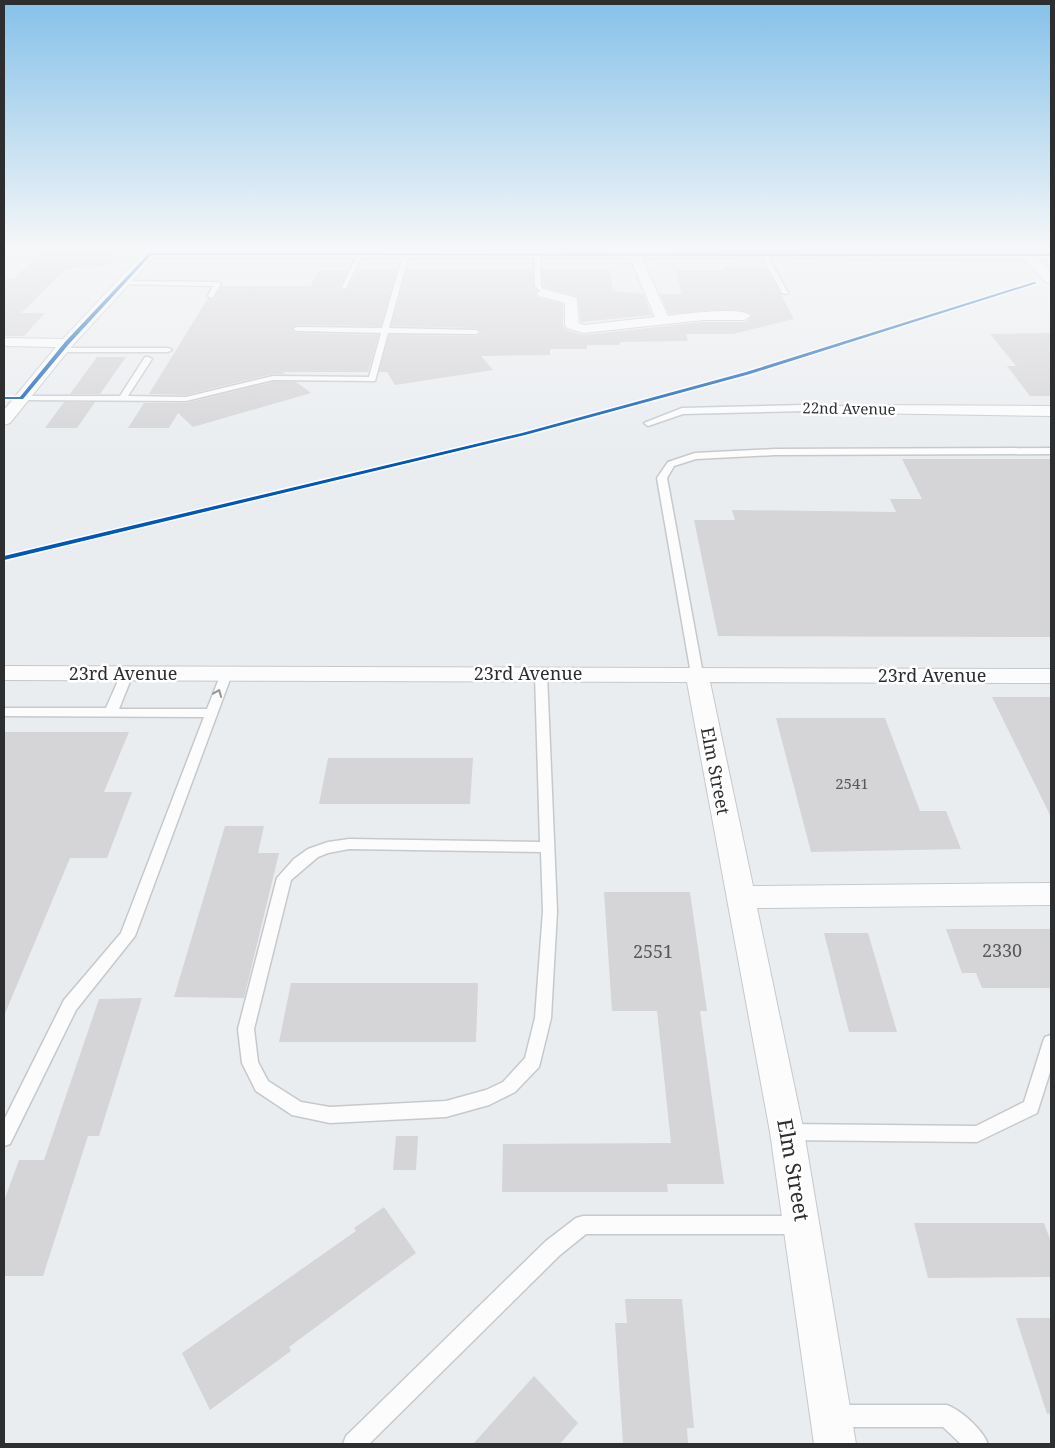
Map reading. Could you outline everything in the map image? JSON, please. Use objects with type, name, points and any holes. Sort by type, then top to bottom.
[{"type":"street","points":[[4,420],[64,347],[92,317]]},
{"type":"street","points":[[570,317],[570,320],[578,328],[598,329],[698,317]]},
{"type":"street","points":[[662,317],[664,320]]},
{"type":"street","points":[[4,342],[64,347]]},
{"type":"street","points":[[4,398],[22,398]]},
{"type":"street","name":"22nd Avenue","points":[[867,410],[1051,412]]},
{"type":"street","name":"23rd Avenue","points":[[5,676],[127,674],[696,674],[1051,676]]},
{"type":"street","name":"Elm Street","points":[[696,674],[787,1132],[833,1430]]},
{"type":"street","points":[[740,897],[1051,894]]},
{"type":"lane","points":[[22,398],[186,399],[273,378],[372,379],[389,317]]},
{"type":"lane","points":[[297,329],[365,329],[385,332],[476,332]]},
{"type":"lane","points":[[64,347],[168,350]]},
{"type":"lane","points":[[123,398],[148,358]]},
{"type":"lane","name":"22nd Avenue","points":[[648,423],[682,411],[805,408],[867,410]]},
{"type":"lane","points":[[696,674],[662,478],[671,464],[695,456],[775,452],[1051,451]]},
{"type":"lane","points":[[110,712],[127,674]]},
{"type":"lane","points":[[4,1138],[70,1005],[127,936],[226,674]]},
{"type":"lane","points":[[541,674],[548,847],[550,911],[543,1018],[533,1062],[510,1087],[489,1097],[446,1109],[330,1115],[298,1109],[262,1086],[250,1063],[246,1029],[284,878],[300,861],[323,847],[350,844],[548,847]]},
{"type":"lane","points":[[4,712],[210,713]]},
{"type":"lane","points":[[787,1132],[978,1134],[1031,1108],[1051,1042]]},
{"type":"lane","points":[[354,1444],[553,1248],[583,1225],[802,1225]]},
{"type":"lane","points":[[833,1430],[947,1416],[977,1444]]},
{"type":"building","points":[[4,317],[42,317],[24,336],[4,336]]},
{"type":"building","points":[[197,317],[384,317],[381,326],[297,325],[291,330],[297,333],[379,335],[368,372],[282,372],[286,374],[273,374],[186,395],[149,394]]},
{"type":"building","points":[[394,317],[563,317],[563,326],[566,330],[583,335],[704,322],[745,322],[751,317],[793,317],[794,319],[733,334],[686,334],[688,341],[620,342],[620,345],[587,345],[587,349],[550,349],[550,355],[481,356],[493,370],[395,385],[387,372],[379,372],[389,335],[476,336],[482,333],[476,328],[391,326]]},
{"type":"building","points":[[580,317],[636,317],[581,322]]},
{"type":"building","points":[[1051,333],[1051,396],[1030,396],[1007,366],[1016,366],[990,334]]},
{"type":"building","points":[[97,357],[126,357],[100,394],[70,394]]},
{"type":"building","points":[[273,382],[296,382],[311,393],[193,427],[178,413],[169,428],[128,428],[144,403],[186,403]]},
{"type":"building","points":[[64,402],[95,402],[77,428],[45,428]]},
{"type":"building","points":[[902,459],[1051,459],[1051,637],[718,636],[694,520],[735,520],[732,510],[896,512],[890,499],[922,499]]},
{"type":"building","points":[[992,697],[1051,697],[1051,817]]},
{"type":"building","points":[[776,718],[885,718],[920,811],[946,811],[961,849],[811,852]]},
{"type":"building","points":[[4,732],[129,732],[104,792],[132,792],[107,858],[70,858],[4,1016]]},
{"type":"building","points":[[328,758],[473,758],[470,804],[319,804]]},
{"type":"building","points":[[225,826],[264,826],[258,853],[279,853],[244,998],[174,997]]},
{"type":"building","points":[[604,892],[690,892],[707,1011],[700,1011],[724,1184],[667,1184],[668,1192],[502,1192],[503,1144],[671,1143],[657,1011],[612,1011]]},
{"type":"building","points":[[946,929],[1051,929],[1051,988],[982,988],[976,973],[962,973]]},
{"type":"building","points":[[824,933],[868,933],[897,1032],[849,1032]]},
{"type":"building","points":[[291,983],[478,983],[476,1042],[279,1042]]},
{"type":"building","points":[[142,998],[99,1136],[88,1136],[43,1276],[4,1276],[4,1201],[19,1160],[44,1160],[99,999]]},
{"type":"building","points":[[396,1136],[418,1136],[416,1170],[393,1170]]},
{"type":"building","points":[[384,1207],[416,1253],[289,1347],[291,1351],[210,1410],[182,1353],[356,1231],[354,1228]]},
{"type":"building","points":[[914,1223],[1044,1223],[1051,1242],[1051,1277],[928,1278]]},
{"type":"building","points":[[625,1299],[682,1299],[694,1428],[687,1428],[688,1444],[623,1444],[615,1323],[627,1323]]},
{"type":"building","points":[[1016,1318],[1051,1318],[1051,1413],[1047,1414]]},
{"type":"building","points":[[534,1376],[578,1423],[560,1444],[473,1444]]},
{"type":"cycle path","points":[[4,398],[21,398],[92,317]]},
{"type":"cycle path","points":[[4,558],[523,434],[748,373],[928,317]]}]
